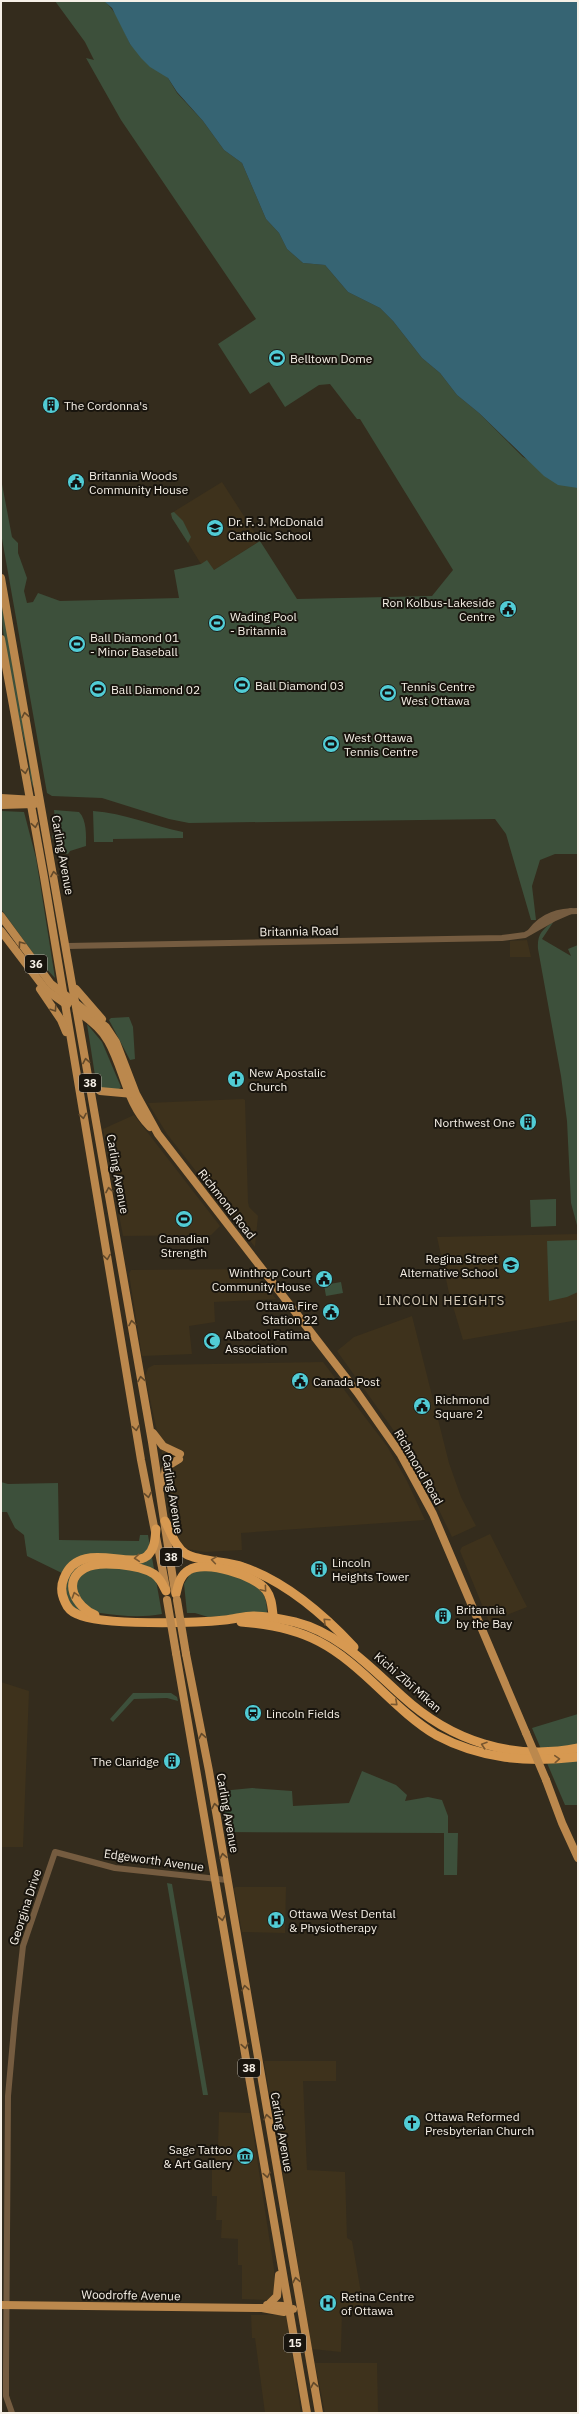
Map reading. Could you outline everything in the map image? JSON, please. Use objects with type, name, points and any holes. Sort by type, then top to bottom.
[{"type":"highway","points":[[165,1520],[176,1543],[186,1553],[234,1564],[266,1577],[315,1612],[350,1643],[363,1659]]},
{"type":"highway","name":"Kichi Zībī Mīkan","points":[[156,1529],[153,1547],[147,1556],[136,1559],[108,1557],[88,1559],[75,1564],[66,1574],[62,1588],[67,1605],[77,1614],[103,1619],[186,1622],[226,1620],[252,1616],[274,1621],[300,1623],[326,1634],[363,1659],[419,1711],[445,1728],[470,1740],[495,1749],[519,1752],[537,1753],[578,1748]]},
{"type":"highway","points":[[103,1619],[81,1607],[74,1595],[73,1586],[76,1577],[85,1568],[107,1564],[143,1569],[158,1577],[167,1595]]},
{"type":"highway","points":[[176,1597],[182,1576],[191,1569],[200,1567],[225,1570],[252,1580],[263,1587],[270,1598],[274,1621]]},
{"type":"highway","name":"Kichi Zībī Mīkan","points":[[274,1621],[310,1636],[338,1652],[418,1722],[436,1734],[460,1745],[480,1753],[511,1759],[537,1760],[578,1757]]},
{"type":"main road","name":"Carling Avenue","points":[[1,578],[67,946],[162,1498],[176,1597],[227,1880],[319,2413]]},
{"type":"main road","name":"Carling Avenue","points":[[1,639],[64,996],[74,1064],[141,1460],[156,1529],[183,1697],[255,2103],[279,2257],[290,2309],[307,2413]]},
{"type":"main road","points":[[1,798],[42,802]]},
{"type":"main road","points":[[1,806],[30,802]]},
{"type":"main road","name":"Richmond Road","points":[[1,916],[6,933],[25,964],[49,992],[65,1004],[77,1008],[106,1026],[118,1047],[132,1094]]},
{"type":"main road","name":"Richmond Road","points":[[6,933],[47,980],[95,1024],[108,1041],[132,1094],[158,1134],[319,1340],[401,1455],[433,1514],[578,1858]]},
{"type":"main road","points":[[25,964],[61,1020],[74,1064]]},
{"type":"main road","points":[[72,978],[79,994],[97,1011],[106,1026]]},
{"type":"main road","points":[[90,1080],[95,1088],[108,1093],[132,1094]]},
{"type":"main road","points":[[95,1111],[98,1100],[108,1093]]},
{"type":"main road","points":[[150,1428],[162,1446],[179,1456],[165,1468],[162,1498]]},
{"type":"main road","points":[[265,2306],[276,2298],[278,2292],[279,2257]]},
{"type":"main road","name":"Woodroffe Avenue","points":[[4,2306],[265,2306],[284,2312],[290,2309],[301,2308]]},
{"type":"street","name":"Britannia Road","points":[[67,946],[482,939],[525,935],[575,911]]},
{"type":"street","name":"Edgeworth Avenue","points":[[55,1852],[115,1868],[215,1880],[227,1880]]},
{"type":"street","name":"Georgina Drive","points":[[12,2413],[6,2396],[4,2306],[8,2096],[23,1946],[55,1852]]},
{"type":"shaded area","name":"Dr. F. J. McDonald Catholic School","points":[[222,482],[260,541],[214,570],[201,564],[170,514]]},
{"type":"shaded area","points":[[527,940],[531,957],[510,957],[510,941]]},
{"type":"shaded area","points":[[245,1100],[248,1202],[249,1207],[258,1216],[255,1247],[167,1134],[148,1103]]},
{"type":"shaded area","points":[[134,1115],[220,1226],[211,1235],[123,1236],[103,1129]]},
{"type":"shaded area","name":"Regina Street Alternative School","points":[[578,1234],[578,1320],[463,1340],[449,1293],[437,1237]]},
{"type":"shaded area","points":[[253,1269],[276,1299],[214,1302],[215,1322],[189,1326],[192,1354],[142,1356],[129,1274],[131,1270]]},
{"type":"shaded area","points":[[412,1316],[449,1463],[461,1497],[476,1526],[452,1537],[426,1483],[402,1442],[337,1351],[354,1337]]},
{"type":"shaded area","points":[[323,1362],[387,1446],[407,1481],[425,1520],[241,1533],[242,1550],[205,1552],[187,1549],[181,1544],[177,1533],[167,1476],[145,1377],[148,1368],[154,1365]]},
{"type":"shaded area","points":[[490,1534],[527,1607],[489,1622],[460,1551],[462,1547]]},
{"type":"shaded area","points":[[1,1682],[29,1691],[23,1847],[1,1847]]},
{"type":"shaded area","points":[[286,1887],[285,1933],[242,1932],[234,1888]]},
{"type":"shaded area","points":[[264,2061],[336,2061],[336,2081],[303,2081],[307,2170],[345,2172],[347,2238],[352,2241],[364,2310],[342,2310],[341,2352],[312,2349]]},
{"type":"shaded area","points":[[219,2112],[250,2113],[274,2269],[274,2293],[268,2300],[242,2299],[242,2265],[238,2265],[238,2239],[221,2238],[222,2220],[216,2220],[217,2196],[212,2196],[212,2146],[218,2146]]},
{"type":"shaded area","points":[[251,2315],[286,2315],[301,2413],[265,2413],[255,2338],[252,2338]]},
{"type":"shaded area","points":[[315,2363],[377,2363],[378,2413],[325,2413]]},
{"type":"green space","points":[[55,1],[106,2],[118,17],[130,44],[168,78],[177,93],[203,121],[224,150],[242,163],[266,219],[279,233],[287,249],[303,263],[325,265],[348,292],[380,308],[393,321],[422,358],[440,373],[457,395],[479,413],[523,457],[578,487],[578,854],[555,854],[540,860],[532,886],[536,920],[531,920],[506,834],[495,819],[189,823],[169,819],[102,798],[52,796],[47,793],[1,533],[1,468],[2,484],[12,537],[18,543],[18,553],[27,578],[24,591],[27,603],[33,602],[38,593],[60,601],[179,598],[174,570],[201,564],[207,560],[214,570],[260,541],[297,599],[432,596],[453,570],[360,419],[357,419],[330,384],[319,385],[285,407],[269,382],[250,394],[218,344],[256,319],[121,120],[86,58],[94,60],[85,42]]},
{"type":"green space","points":[[174,512],[183,521],[191,537],[188,543],[172,518],[171,513]]},
{"type":"green space","points":[[1,595],[35,789],[31,779],[28,757],[7,656]]},
{"type":"green space","points":[[54,810],[79,812],[82,815],[85,824],[86,846],[70,851],[68,854],[62,853],[52,837],[56,828]]},
{"type":"green space","points":[[1,811],[24,812],[36,858],[55,978],[39,961],[1,909]]},
{"type":"green space","points":[[93,811],[116,814],[183,832],[183,838],[113,839],[113,842],[94,842]]},
{"type":"green space","points":[[554,921],[542,939],[571,956],[568,949],[578,945],[578,1229],[571,1203],[567,1121],[561,1076],[538,949],[539,936],[546,927]]},
{"type":"green space","points":[[129,1017],[133,1027],[135,1059],[130,1060],[109,1020],[111,1018]]},
{"type":"green space","points":[[87,1024],[102,1042],[121,1087],[118,1090],[103,1089],[96,1082]]},
{"type":"green space","points":[[556,1199],[556,1226],[531,1227],[530,1200]]},
{"type":"green space","points":[[578,1240],[578,1292],[567,1297],[549,1301],[547,1241]]},
{"type":"green space","points":[[341,1282],[343,1293],[326,1296],[324,1285]]},
{"type":"green space","points":[[1,1482],[8,1484],[58,1483],[59,1540],[139,1541],[140,1535],[148,1535],[162,1614],[123,1616],[84,1612],[74,1608],[68,1600],[66,1591],[68,1576],[27,1556],[24,1535],[15,1528],[7,1512],[1,1512]]},
{"type":"green space","points":[[199,1570],[232,1574],[256,1585],[264,1595],[267,1613],[208,1617],[195,1613],[187,1613],[184,1584],[190,1574]]},
{"type":"green space","points":[[133,1693],[171,1693],[177,1697],[178,1701],[167,1698],[134,1699],[113,1722],[110,1719]]},
{"type":"green space","points":[[578,1714],[578,1805],[565,1805],[532,1728]]},
{"type":"green space","points":[[362,1771],[396,1785],[407,1795],[405,1801],[428,1797],[442,1800],[448,1816],[448,1833],[458,1833],[457,1875],[444,1875],[444,1833],[226,1832],[221,1791],[252,1788],[292,1791],[293,1806],[349,1803]]},
{"type":"green space","points":[[167,1883],[172,1884],[208,2095],[203,2095]]},
{"type":"water","points":[[104,1],[578,1],[578,488],[558,485],[544,476],[479,413],[457,395],[440,373],[422,358],[393,321],[380,308],[348,292],[325,265],[303,263],[287,249],[279,233],[266,219],[242,163],[224,150],[203,121],[177,92],[168,78],[150,67],[141,58],[130,44],[112,8]]},
{"type":"place","name":"Belltown Dome","points":[[277,358]]},
{"type":"place","name":"The Cordonna's","points":[[51,405]]},
{"type":"place","name":"Britannia Woods Community House","points":[[76,482]]},
{"type":"place","name":"Dr. F. J. McDonald Catholic School","points":[[215,528]]},
{"type":"place","name":"Ron Kolbus-Lakeside Centre","points":[[508,609]]},
{"type":"place","name":"Wading Pool - Britannia","points":[[217,623]]},
{"type":"place","name":"Ball Diamond 01 - Minor Baseball","points":[[77,644]]},
{"type":"place","name":"Ball Diamond 03","points":[[242,685]]},
{"type":"place","name":"Ball Diamond 02","points":[[98,689]]},
{"type":"place","name":"Tennis Centre West Ottawa","points":[[388,693]]},
{"type":"place","name":"West Ottawa Tennis Centre","points":[[331,744]]},
{"type":"place","name":"New Apostalic Church","points":[[236,1079]]},
{"type":"place","name":"Northwest One","points":[[528,1122]]},
{"type":"place","name":"Canadian Strength","points":[[184,1219]]},
{"type":"place","name":"Regina Street Alternative School","points":[[511,1265]]},
{"type":"place","name":"Winthrop Court Community House","points":[[324,1279]]},
{"type":"place","name":"Ottawa Fire Station 22","points":[[331,1312]]},
{"type":"place","name":"Albatool Fatima Association","points":[[212,1341]]},
{"type":"place","name":"Canada Post","points":[[300,1381]]},
{"type":"place","name":"Richmond Square 2","points":[[422,1406]]},
{"type":"place","name":"Lincoln Heights Tower","points":[[319,1569]]},
{"type":"place","name":"Britannia by the Bay","points":[[443,1616]]},
{"type":"place","name":"Lincoln Fields","points":[[253,1713]]},
{"type":"place","name":"The Claridge","points":[[172,1761]]},
{"type":"place","name":"Ottawa West Dental & Physiotherapy","points":[[276,1920]]},
{"type":"place","name":"Ottawa Reformed Presbyterian Church","points":[[412,2123]]},
{"type":"place","name":"Sage Tattoo & Art Gallery","points":[[245,2156]]},
{"type":"place","name":"Retina Centre of Ottawa","points":[[328,2303]]},
{"type":"district","name":"LINCOLN HEIGHTS","points":[[442,1300]]}]
